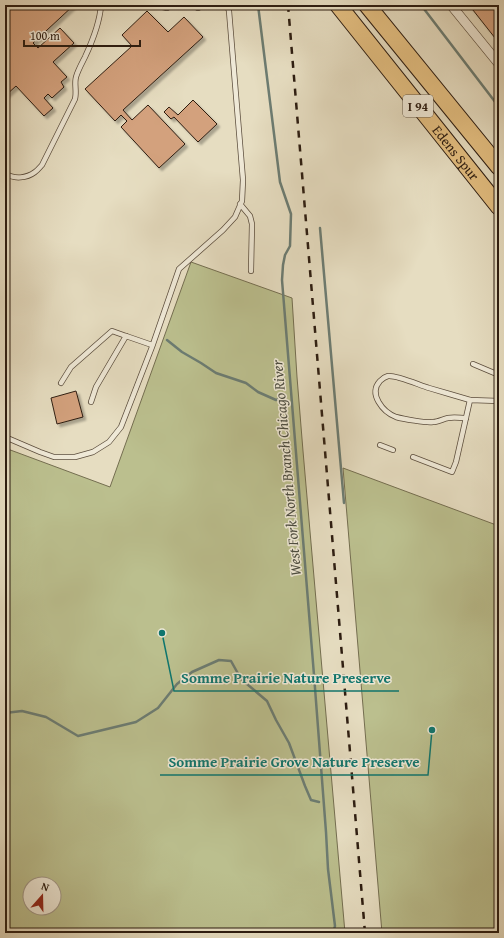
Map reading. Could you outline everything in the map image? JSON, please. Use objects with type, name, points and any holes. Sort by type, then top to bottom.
[{"type":"highway","name":"Edens Spur","points":[[338,5],[499,207]]},
{"type":"highway","name":"Edens Spur","points":[[367,5],[499,167]]},
{"type":"street","points":[[451,5],[499,64]]},
{"type":"lane","points":[[5,173],[16,178],[27,176],[35,172],[42,165],[74,99],[76,93],[75,79],[86,56],[100,16],[101,5]]},
{"type":"lane","points":[[154,5],[167,8],[171,5]]},
{"type":"lane","points":[[192,5],[198,8],[204,5]]},
{"type":"lane","points":[[5,437],[54,457],[75,457],[93,452],[109,442],[121,427],[179,269],[223,230],[235,217],[242,201],[243,180],[227,5]]},
{"type":"lane","points":[[240,204],[250,216],[252,224],[250,271]]},
{"type":"lane","points":[[60,383],[71,367],[112,331],[152,345]]},
{"type":"lane","points":[[91,402],[96,387],[126,336]]},
{"type":"lane","points":[[473,364],[499,375]]},
{"type":"lane","points":[[466,418],[447,418],[432,422],[408,420],[396,417],[379,404],[375,391],[378,383],[383,378],[388,376],[470,400],[499,401]]},
{"type":"lane","points":[[413,457],[452,472],[456,462],[470,400]]},
{"type":"lane","points":[[380,445],[394,450]]},
{"type":"green space","points":[[191,262],[292,298],[303,451],[345,933],[5,933],[5,448],[110,487]]},
{"type":"green space","points":[[343,468],[499,526],[499,933],[382,933]]},
{"type":"building","points":[[11,5],[74,5],[33,43],[38,48],[60,28],[74,43],[53,62],[67,77],[61,82],[64,87],[52,98],[48,94],[44,98],[53,108],[44,116],[16,86],[5,96],[5,84],[9,80],[5,76],[5,62],[9,58],[5,54],[5,11]]},
{"type":"building","points":[[469,5],[499,5],[499,43]]},
{"type":"building","points":[[147,11],[168,32],[184,17],[203,37],[123,110],[132,120],[148,105],[185,144],[159,168],[121,127],[127,121],[121,115],[115,121],[85,89],[132,46],[122,35]]},
{"type":"building","points":[[193,100],[217,124],[198,142],[174,117],[171,119],[164,112],[169,107],[178,115]]},
{"type":"building","points":[[76,391],[83,417],[57,424],[51,398]]},
{"type":"waterway","name":"West Fork North Branch Chicago River","points":[[258,5],[280,182],[291,214],[290,246],[285,255],[282,280],[328,869],[335,926],[333,933]]},
{"type":"waterway","points":[[421,5],[499,107]]},
{"type":"waterway","points":[[320,228],[344,503]]},
{"type":"waterway","points":[[167,340],[182,352],[216,373],[246,383],[258,392],[276,400],[283,398]]},
{"type":"waterway","points":[[5,713],[22,711],[46,717],[78,736],[136,722],[158,708],[177,684],[192,672],[219,660],[231,661],[241,679],[267,701],[289,743],[311,800],[319,802]]},
{"type":"railway","points":[[288,5],[365,933]]},
{"type":"place","name":"Somme Prairie Nature Preserve","points":[[162,633]]},
{"type":"place","name":"Somme Prairie Grove Nature Preserve","points":[[432,730]]}]
